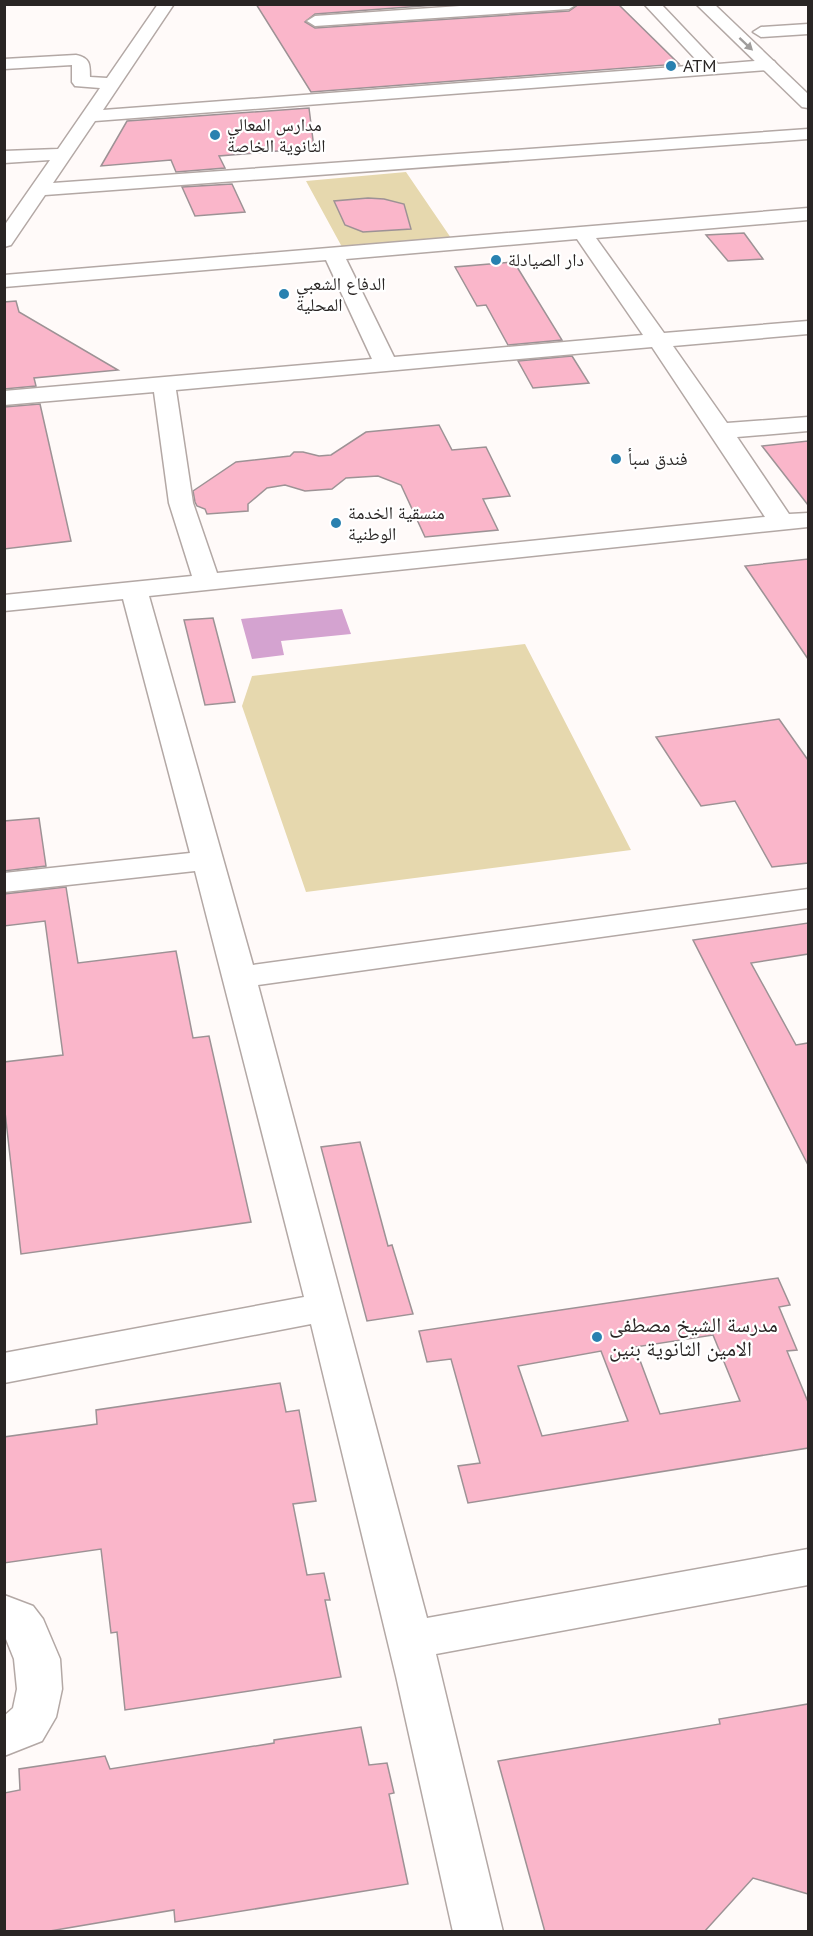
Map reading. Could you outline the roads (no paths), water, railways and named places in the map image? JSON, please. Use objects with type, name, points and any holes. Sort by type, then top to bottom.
[{"type":"street","points":[[315,21],[568,4]]},
{"type":"street","points":[[652,4],[714,69]]},
{"type":"street","points":[[704,4],[808,103]]},
{"type":"street","points":[[4,241],[112,83],[170,5]]},
{"type":"street","points":[[746,18],[777,46]]},
{"type":"street","points":[[761,32],[808,29]]},
{"type":"street","points":[[4,64],[76,60],[81,62],[81,82],[112,83]]},
{"type":"street","points":[[90,116],[768,65]]},
{"type":"street","points":[[40,190],[808,134]]},
{"type":"street","points":[[4,157],[64,154]]},
{"type":"street","points":[[4,280],[808,214]]},
{"type":"street","points":[[583,233],[721,431],[781,522]]},
{"type":"street","points":[[333,254],[386,364]]},
{"type":"street","points":[[4,398],[808,327]]},
{"type":"street","points":[[164,384],[181,503],[207,581]]},
{"type":"street","points":[[721,431],[808,424]]},
{"type":"street","points":[[4,603],[808,520]]},
{"type":"street","points":[[134,589],[240,977],[411,1640],[478,1932]]},
{"type":"street","points":[[4,883],[208,860]]},
{"type":"street","points":[[240,977],[808,898]]},
{"type":"street","points":[[4,1368],[325,1307]]},
{"type":"street","points":[[411,1640],[808,1567]]},
{"type":"street","points":[[4,1613],[19,1619],[31,1638],[40,1687],[35,1709],[25,1727],[4,1736]]},
{"type":"place","name":"ATM","points":[[671,66]]},
{"type":"place","name":"مدارس المعالي الثانوية الخاصة","points":[[215,135]]},
{"type":"place","name":"دار الصيادلة","points":[[496,260]]},
{"type":"place","name":"الدفاع الشعبي المحلية","points":[[284,294]]},
{"type":"place","name":"فندق سبأ","points":[[616,459]]},
{"type":"place","name":"منسقية الخدمة الوطنية","points":[[336,523]]},
{"type":"place","name":"مدرسة الشيخ مصطفى الامين الثانوية بنين","points":[[597,1337]]}]
